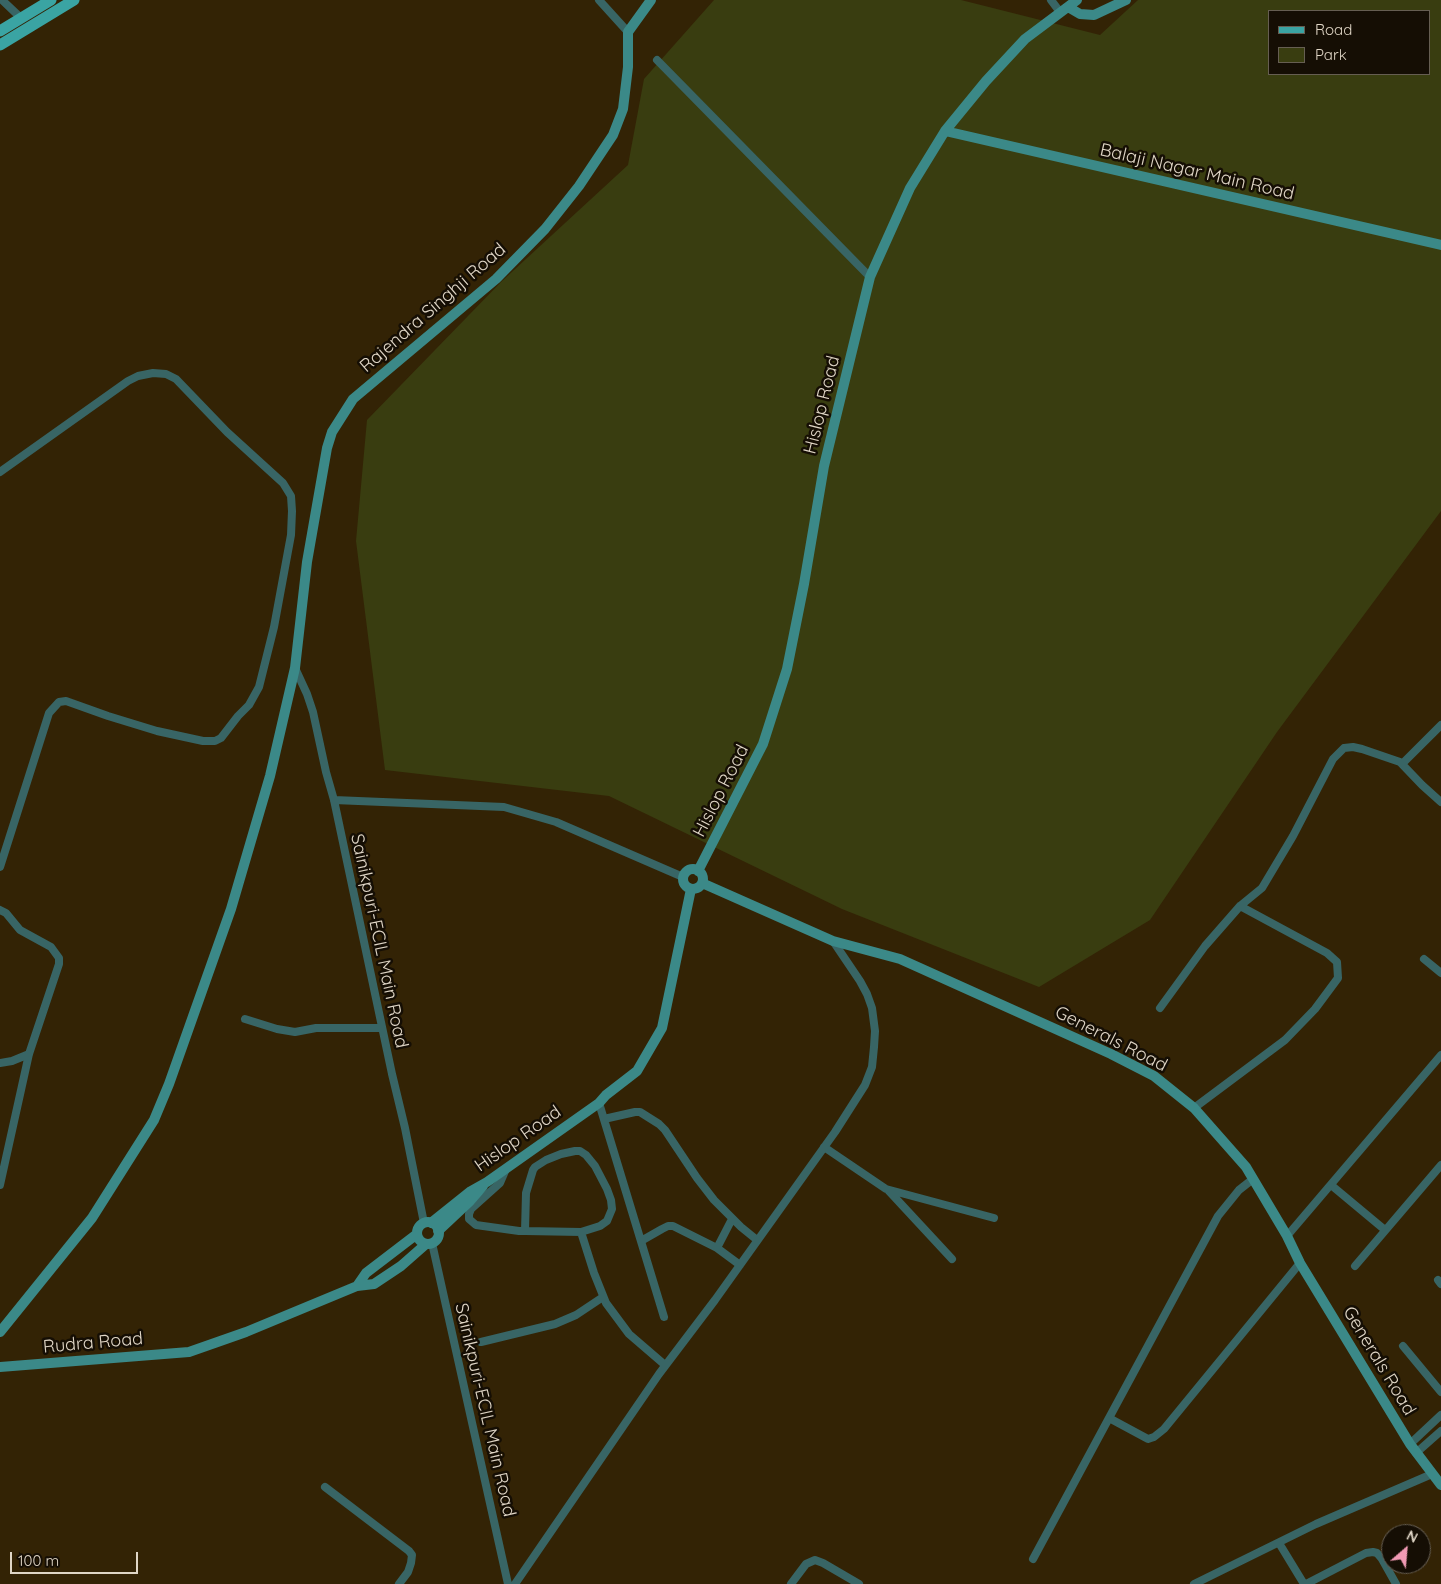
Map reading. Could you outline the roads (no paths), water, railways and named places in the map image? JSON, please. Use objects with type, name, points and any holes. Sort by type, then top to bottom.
[{"type":"main road","points":[[0,31],[51,0]]},
{"type":"main road","points":[[0,45],[74,0]]},
{"type":"street","points":[[2,0],[21,18]]},
{"type":"street","points":[[599,0],[628,32],[651,0]]},
{"type":"street","points":[[1051,0],[1064,10],[1094,15],[1126,0]]},
{"type":"street","name":"Hislop Road","points":[[698,871],[763,744],[787,669],[824,466],[870,277],[910,188],[945,130],[986,81],[1025,39],[1077,0]]},
{"type":"street","name":"Rajendra Singhji Road","points":[[0,1332],[92,1218],[154,1120],[169,1084],[231,909],[270,776],[295,668],[314,520],[327,448],[332,432],[354,399],[496,279],[545,229],[578,186],[613,135],[624,109],[628,67],[628,32]]},
{"type":"street","points":[[658,60],[870,277]]},
{"type":"street","name":"Balaji Nagar Main Road","points":[[945,130],[1441,245]]},
{"type":"street","points":[[0,472],[128,381],[138,376],[153,373],[166,374],[176,379],[227,432],[283,483],[291,496],[292,511],[291,535],[274,627],[259,687],[249,705],[221,738],[214,741],[203,741],[157,731],[66,701],[59,702],[52,707],[49,713],[0,867]]},
{"type":"street","name":"Sainikpuri-ECIL Main Road","points":[[295,668],[313,712],[334,800],[382,1028],[428,1223]]},
{"type":"street","points":[[1402,764],[1441,725]]},
{"type":"street","points":[[1160,1008],[1205,946],[1240,906],[1262,888],[1293,836],[1318,785],[1336,754],[1344,748],[1353,747],[1400,762],[1422,786],[1441,802]]},
{"type":"street","points":[[334,800],[504,807],[556,822],[683,877]]},
{"type":"street","points":[[689,870],[698,871],[702,877],[702,883],[697,888],[691,889],[684,885],[683,877],[689,870]]},
{"type":"street","name":"Generals Road","points":[[702,883],[833,941],[900,959],[1111,1054],[1154,1076],[1194,1108],[1246,1167],[1287,1236],[1300,1263],[1413,1448],[1441,1484]]},
{"type":"street","name":"Hislop Road","points":[[428,1223],[599,1102],[638,1071],[662,1028],[691,889]]},
{"type":"street","points":[[1194,1108],[1285,1040],[1315,1009],[1338,978],[1337,962],[1327,953],[1240,906]]},
{"type":"street","points":[[0,910],[6,913],[20,930],[51,947],[59,958],[60,964],[29,1054],[0,1185]]},
{"type":"street","points":[[515,1584],[665,1366],[824,1147],[865,1085],[872,1067],[874,1047],[875,1031],[872,1008],[867,994],[833,941]]},
{"type":"street","points":[[1424,959],[1441,973]]},
{"type":"street","points":[[245,1019],[294,1032],[316,1028],[382,1028]]},
{"type":"street","points":[[0,1063],[18,1059],[29,1054]]},
{"type":"street","points":[[1287,1236],[1441,1056]]},
{"type":"street","points":[[599,1102],[664,1317]]},
{"type":"street","points":[[604,1119],[640,1112],[659,1124],[665,1130],[696,1178],[732,1219],[757,1240]]},
{"type":"street","points":[[824,1147],[886,1189],[952,1258]]},
{"type":"street","points":[[506,1168],[500,1183],[469,1214],[469,1219],[476,1225],[525,1231],[581,1232],[600,1226],[607,1221],[612,1208],[607,1189],[595,1166],[580,1151],[546,1160],[535,1167],[526,1193],[525,1231]]},
{"type":"street","points":[[1355,1266],[1441,1165]]},
{"type":"street","points":[[1033,1559],[1218,1216],[1239,1190],[1253,1179]]},
{"type":"street","points":[[438,1231],[487,1182]]},
{"type":"street","points":[[1331,1185],[1385,1230]]},
{"type":"street","points":[[886,1189],[994,1218]]},
{"type":"street","points":[[716,1248],[732,1219]]},
{"type":"street","points":[[358,1286],[374,1284],[438,1238],[437,1227],[428,1223],[418,1227],[417,1234],[420,1240],[429,1243]]},
{"type":"street","points":[[641,1241],[668,1226],[673,1226],[716,1248],[740,1265]]},
{"type":"street","points":[[581,1232],[602,1297],[629,1334],[665,1366]]},
{"type":"street","points":[[358,1286],[366,1273],[417,1234]]},
{"type":"street","name":"Sainikpuri-ECIL Main Road","points":[[429,1243],[508,1584]]},
{"type":"street","points":[[1109,1418],[1148,1439],[1164,1429],[1300,1263]]},
{"type":"street","name":"Rudra Road","points":[[0,1367],[189,1352],[246,1332],[358,1286]]},
{"type":"street","points":[[481,1342],[555,1324],[576,1316],[602,1297]]},
{"type":"street","points":[[1403,1346],[1441,1392]]},
{"type":"street","points":[[1413,1448],[1441,1415]]},
{"type":"street","points":[[1413,1448],[1441,1431]]},
{"type":"street","points":[[1194,1584],[1203,1582],[1316,1524],[1432,1474]]},
{"type":"street","points":[[325,1487],[409,1551],[412,1555],[411,1563],[408,1572],[399,1584]]},
{"type":"street","points":[[1279,1543],[1305,1584],[1366,1553],[1373,1552],[1377,1553],[1382,1559],[1394,1583]]},
{"type":"street","points":[[790,1584],[806,1564],[815,1560],[824,1563],[860,1584]]}]
